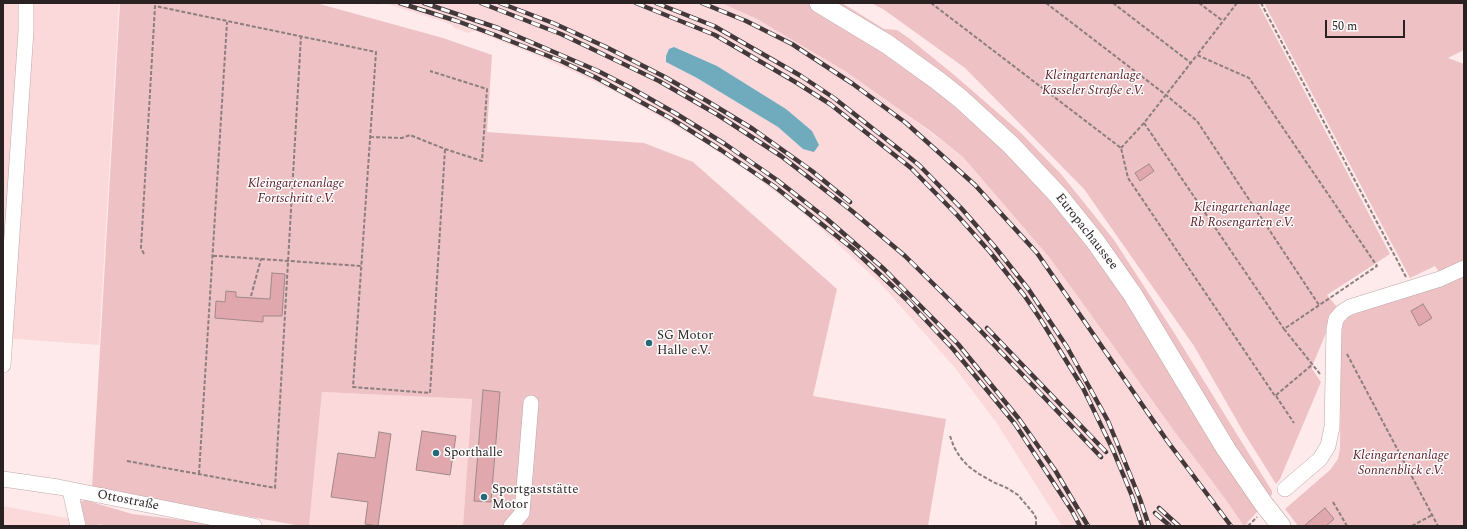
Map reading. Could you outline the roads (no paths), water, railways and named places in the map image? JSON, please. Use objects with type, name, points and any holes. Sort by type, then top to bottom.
[{"type":"main road","name":"Europachaussee","points":[[819,3],[887,44],[961,99],[1012,145],[1058,195],[1096,241],[1133,295],[1234,461],[1281,526]]},
{"type":"street","points":[[3,365],[26,37],[26,3]]},
{"type":"street","points":[[1285,489],[1320,458],[1328,446],[1332,427],[1334,329],[1336,320],[1342,312],[1350,307],[1440,279],[1464,268]]},
{"type":"street","points":[[511,526],[522,513],[531,403]]},
{"type":"street","name":"Ottostraße","points":[[3,479],[70,490],[254,526]]},
{"type":"street","points":[[70,490],[78,526]]},
{"type":"water","points":[[674,47],[717,66],[786,109],[812,131],[819,145],[814,152],[803,149],[778,127],[697,78],[666,62],[666,56],[669,49]]},
{"type":"railway","points":[[400,3],[495,35],[561,61],[595,77],[672,119],[774,186],[853,249],[906,299],[953,349],[1015,424],[1072,511],[1080,526]]},
{"type":"railway","points":[[424,3],[498,28],[598,71],[631,88],[725,144],[777,180],[827,219],[884,269],[958,344],[1019,419],[1055,470],[1088,526]]},
{"type":"railway","points":[[481,3],[561,34],[659,81],[718,115],[781,156],[852,211],[905,256],[976,326],[1101,457]]},
{"type":"railway","points":[[500,3],[553,23],[606,47],[663,76],[707,101],[753,129],[812,171],[850,202]]},
{"type":"railway","points":[[636,3],[715,35],[830,104],[911,168],[957,215],[990,252],[1024,295],[1083,388],[1113,450],[1132,496],[1142,526]]},
{"type":"railway","points":[[656,3],[714,26],[801,76],[834,98],[919,165],[962,209],[995,247],[1029,290],[1067,347],[1108,421],[1140,499],[1149,526]]},
{"type":"railway","points":[[702,3],[746,21],[792,44],[853,84],[906,123],[975,185],[1037,253],[1168,442],[1231,526]]},
{"type":"railway","points":[[987,328],[1106,452]]},
{"type":"railway","points":[[1159,508],[1179,526]]},
{"type":"railway","points":[[1155,513],[1169,525]]},
{"type":"place","name":"SG Motor Halle e.V.","points":[[649,343]]},
{"type":"place","name":"Sporthalle","points":[[436,453]]},
{"type":"place","name":"Sportgaststätte Motor","points":[[484,497]]},
{"type":"park label","name":"Kleingartenanlage Kasseler Straße e.V.","points":[[1093,84]]},
{"type":"park label","name":"Kleingartenanlage Fortschritt e.V.","points":[[296,192]]},
{"type":"park label","name":"Kleingartenanlage Rb Rosengarten e.V.","points":[[1242,216]]},
{"type":"park label","name":"Kleingartenanlage Sonnenblick e.V.","points":[[1401,464]]}]
